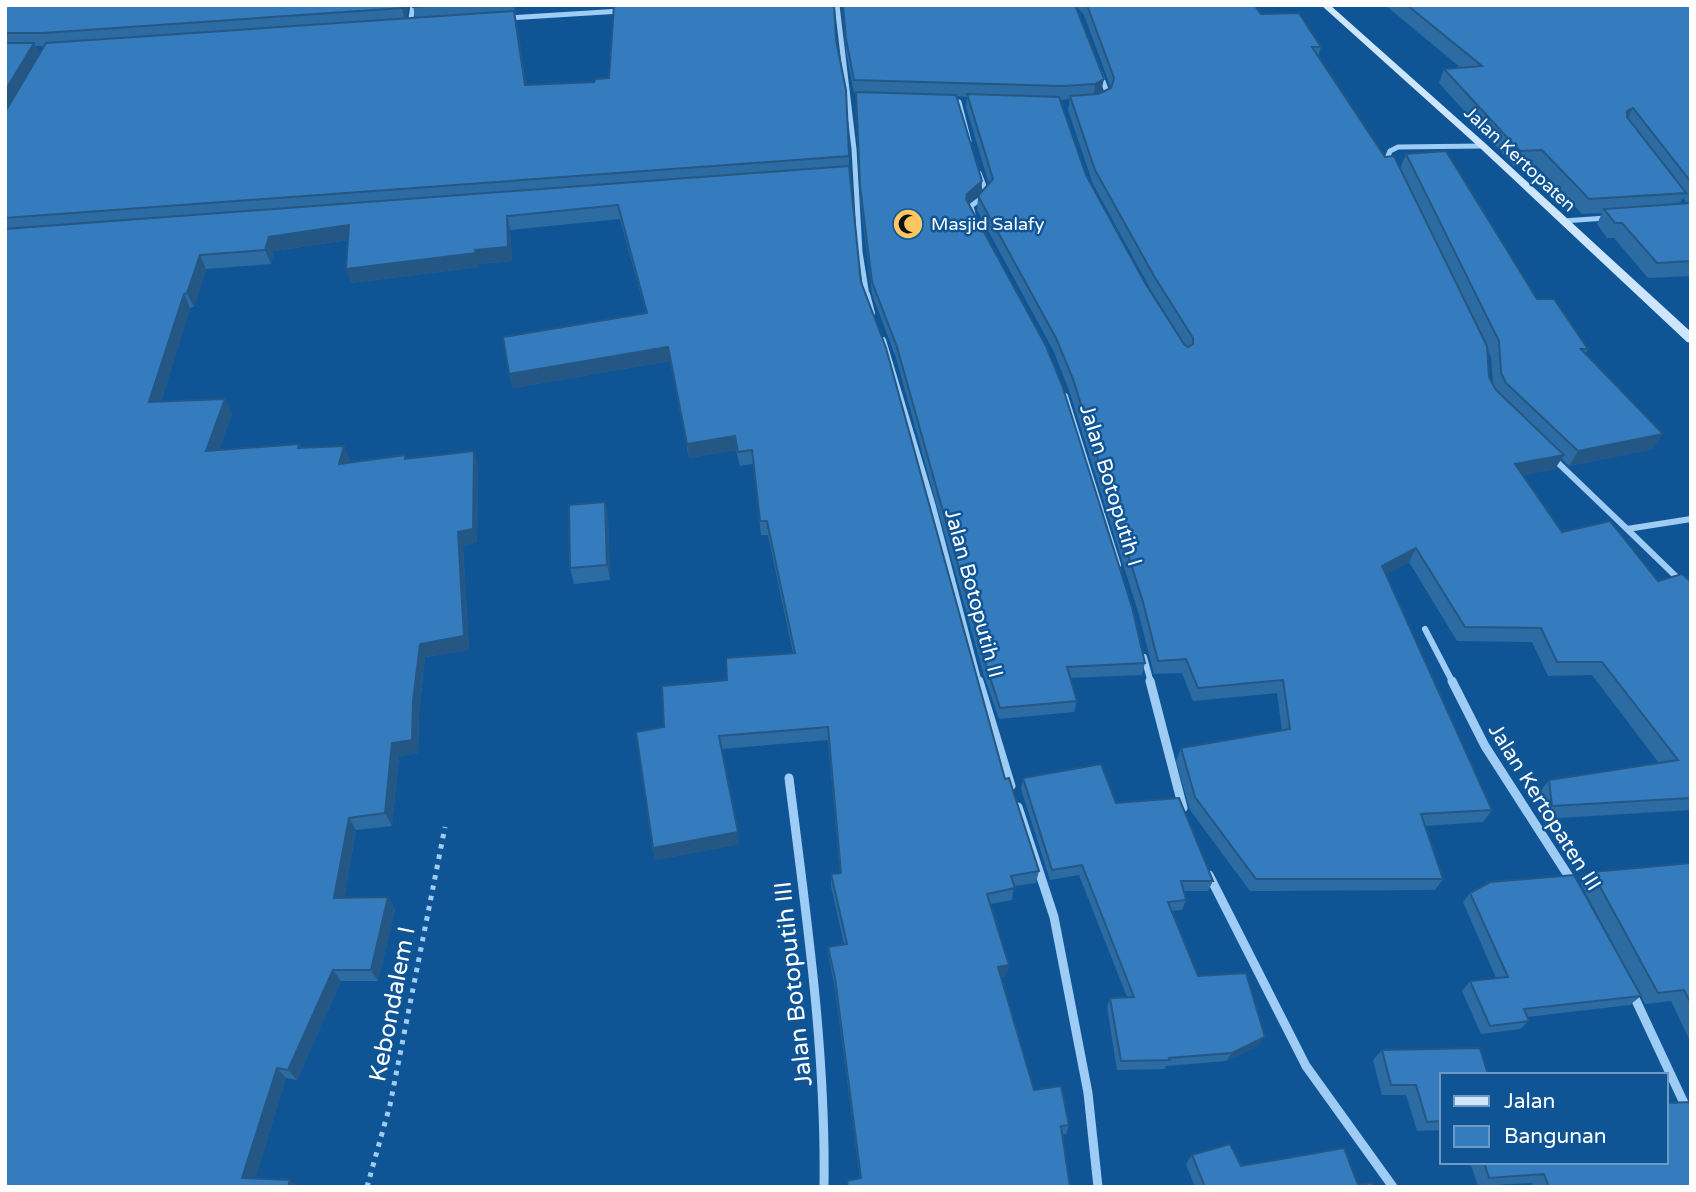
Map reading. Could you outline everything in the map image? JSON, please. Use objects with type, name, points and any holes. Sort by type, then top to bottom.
[{"type":"street","points":[[414,5],[410,25],[423,24]]},
{"type":"street","points":[[837,5],[841,53],[851,103],[860,260],[864,288],[876,323]]},
{"type":"street","name":"Jalan Kertopaten","points":[[1325,5],[1483,146],[1691,340]]},
{"type":"street","points":[[502,19],[633,10]]},
{"type":"street","points":[[1094,103],[1105,98],[1107,92],[1098,67]]},
{"type":"street","points":[[946,101],[972,102]]},
{"type":"street","points":[[959,102],[973,154]]},
{"type":"street","points":[[1394,168],[1388,156],[1390,151],[1398,148],[1483,146]]},
{"type":"street","points":[[976,164],[986,194],[971,206],[976,221]]},
{"type":"street","points":[[842,175],[856,174]]},
{"type":"street","points":[[1562,221],[1612,217]]},
{"type":"street","name":"Jalan Botoputih II","points":[[881,335],[932,503],[990,721],[1054,917],[1088,1093],[1098,1187]]},
{"type":"street","name":"Jalan Botoputih I","points":[[1061,385],[1122,577]]},
{"type":"street","points":[[1551,456],[1691,591]]},
{"type":"street","points":[[1627,529],[1691,519]]},
{"type":"street","name":"Jalan Kertopaten III","points":[[1425,629],[1485,746],[1558,857],[1578,894]]},
{"type":"street","points":[[1140,643],[1172,775],[1186,819]]},
{"type":"street","name":"Jalan Botoputih III","points":[[789,778],[821,1045],[826,1131],[824,1187]]},
{"type":"street","points":[[1206,867],[1222,905],[1306,1066],[1392,1187]]},
{"type":"street","points":[[1631,990],[1691,1118]]},
{"type":"path","name":"Kebondalem I","points":[[367,1187],[390,1105],[445,827]]},
{"type":"building","points":[[5,5],[402,5],[402,8],[43,33],[5,33]]},
{"type":"building","points":[[614,5],[834,5],[836,40],[846,90],[849,156],[5,218],[5,112],[46,43],[514,11],[525,85],[594,82],[595,79],[609,78]]},
{"type":"building","points":[[843,5],[1075,5],[1104,79],[1095,84],[1063,86],[854,80]]},
{"type":"building","points":[[1087,5],[1254,5],[1261,14],[1299,13],[1321,47],[1312,47],[1385,157],[1394,156],[1487,346],[1489,377],[1496,390],[1564,455],[1515,464],[1562,532],[1610,521],[1658,581],[1682,574],[1691,582],[1691,798],[1552,806],[1549,780],[1678,760],[1602,662],[1557,662],[1541,628],[1465,627],[1416,548],[1382,566],[1492,810],[1421,814],[1443,879],[1256,879],[1195,797],[1181,748],[1290,729],[1283,680],[1198,688],[1186,659],[1158,661],[1143,602],[1073,379],[1056,338],[978,196],[993,179],[967,94],[1059,97],[1086,175],[1145,283],[1184,344],[1188,347],[1193,344],[1193,338],[1154,276],[1095,170],[1070,96],[1098,94],[1111,88],[1114,78]]},
{"type":"building","points":[[1407,5],[1691,5],[1691,182],[1633,108],[1627,111],[1627,117],[1686,193],[1589,199],[1542,150],[1521,151],[1516,147],[1444,69],[1482,66]]},
{"type":"building","points":[[5,43],[34,43],[5,91]]},
{"type":"building","points":[[856,92],[956,95],[982,181],[967,194],[966,199],[1046,346],[1062,385],[1132,607],[1145,663],[1067,667],[1077,701],[1000,708],[897,347],[872,282],[860,186]]},
{"type":"building","points":[[1446,151],[1537,299],[1554,299],[1588,349],[1581,349],[1663,434],[1578,451],[1506,383],[1501,373],[1499,341],[1406,154]]},
{"type":"building","points":[[849,166],[861,282],[886,348],[1005,779],[1009,778],[1039,871],[1011,876],[1015,888],[987,894],[1009,965],[998,967],[1034,1090],[1061,1086],[1069,1125],[1061,1126],[1070,1187],[848,1187],[847,1181],[861,1178],[835,978],[828,947],[847,944],[831,874],[841,873],[828,727],[719,736],[738,832],[653,848],[636,732],[664,727],[662,686],[727,680],[726,658],[795,653],[767,521],[760,521],[752,450],[738,452],[735,436],[687,444],[668,347],[509,374],[503,337],[647,313],[618,205],[507,216],[508,247],[346,269],[349,225],[269,237],[265,250],[200,255],[187,293],[184,294],[149,402],[225,399],[206,451],[299,444],[298,448],[344,446],[339,464],[405,455],[405,459],[474,451],[473,529],[458,532],[464,636],[420,644],[413,701],[412,740],[392,743],[385,813],[349,818],[334,898],[388,897],[371,970],[333,970],[288,1070],[277,1068],[242,1178],[290,1180],[288,1187],[5,1187],[5,229]]},
{"type":"building","points":[[1691,203],[1691,261],[1657,263],[1622,223],[1615,223],[1604,209]]},
{"type":"building","points":[[605,502],[607,565],[570,568],[569,505]]},
{"type":"building","points":[[1101,764],[1116,803],[1179,798],[1213,881],[1181,881],[1186,900],[1168,902],[1198,976],[1246,973],[1265,1037],[1232,1053],[1169,1058],[1170,1060],[1121,1061],[1110,998],[1134,997],[1082,865],[1052,870],[1023,778]]},
{"type":"building","points":[[1691,863],[1691,1004],[1684,990],[1658,993],[1592,872]]},
{"type":"building","points":[[1574,875],[1641,996],[1524,1009],[1529,1021],[1490,1026],[1470,981],[1508,977],[1470,893],[1490,882]]},
{"type":"building","points":[[1480,1048],[1487,1073],[1440,1073],[1440,1121],[1427,1122],[1416,1085],[1391,1085],[1382,1050]]},
{"type":"building","points":[[1691,1102],[1691,1187],[1549,1187],[1544,1174],[1489,1178],[1485,1164],[1668,1164],[1668,1103]]},
{"type":"building","points":[[1230,1144],[1241,1166],[1344,1148],[1358,1185],[1372,1183],[1373,1187],[1205,1187],[1192,1155]]},
{"type":"place","name":"Masjid Salafy","points":[[908,224]]}]
